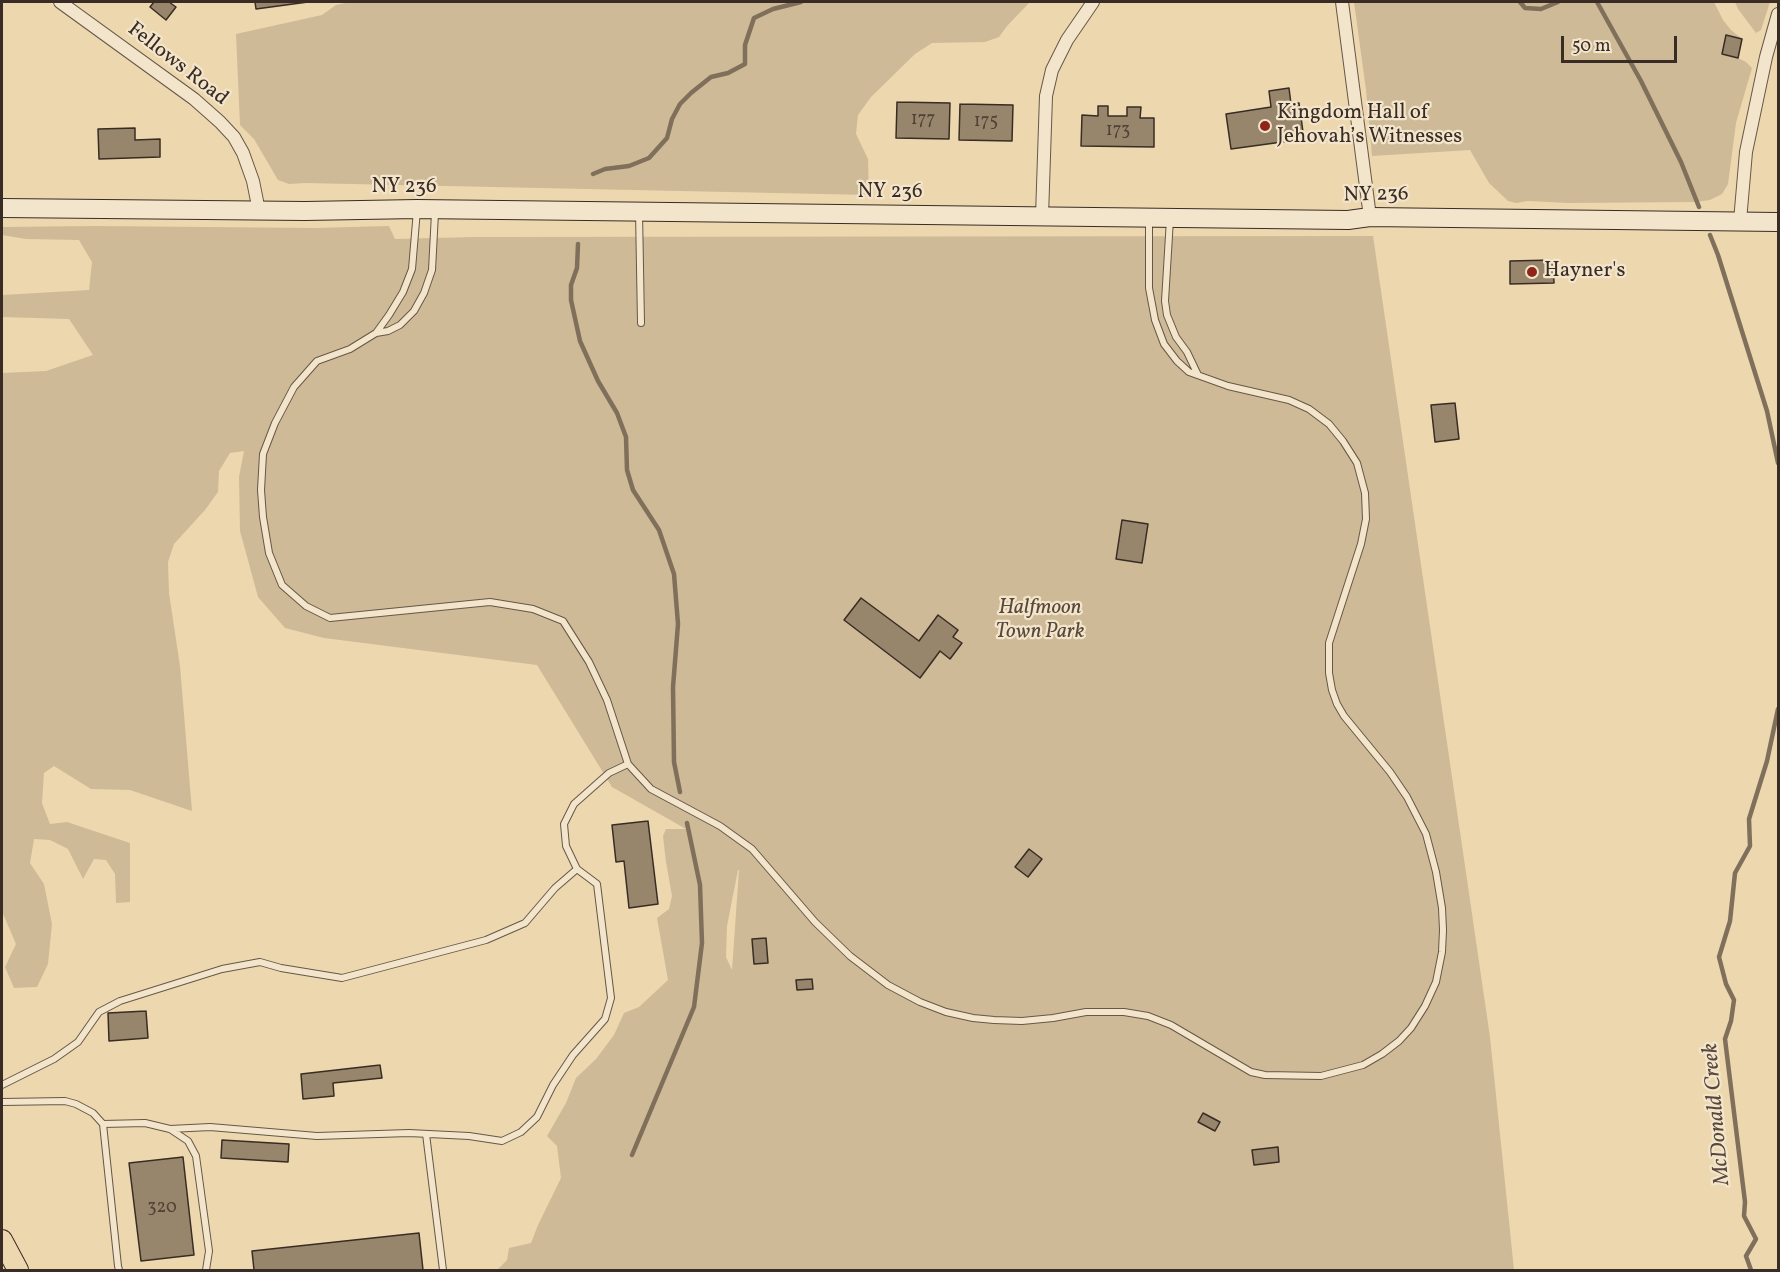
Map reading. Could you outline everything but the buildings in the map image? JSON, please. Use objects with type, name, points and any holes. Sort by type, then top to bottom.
[{"type":"main road","name":"NY 236","points":[[2,208],[417,209],[1348,220],[1370,218],[1779,222]]},
{"type":"main road","points":[[2,1242],[18,1270]]},
{"type":"street","name":"Fellows Road","points":[[60,2],[194,99],[220,122],[243,153],[253,181],[259,210]]},
{"type":"street","points":[[1042,216],[1046,96],[1052,70],[1067,40],[1093,2]]},
{"type":"street","points":[[1342,2],[1370,218]]},
{"type":"street","points":[[1740,221],[1746,152],[1764,66],[1779,14]]},
{"type":"lane","points":[[376,333],[403,291],[412,269],[417,209]]},
{"type":"lane","points":[[435,210],[432,270],[414,311],[400,325],[376,333],[350,349],[316,361],[294,387],[275,423],[263,454],[262,517],[269,553],[282,585],[306,606],[330,618],[490,602],[533,609],[563,621],[589,662],[607,700],[628,764],[651,789],[720,826],[752,849],[815,922],[850,956],[888,985],[920,1002],[945,1012],[994,1020],[1022,1021],[1086,1012],[1124,1012],[1148,1016],[1171,1025],[1251,1072],[1264,1075],[1321,1077],[1363,1065],[1399,1041],[1411,1028],[1425,1006],[1436,982],[1442,952],[1443,930],[1436,872],[1426,834],[1407,797],[1390,772],[1344,716],[1336,704],[1332,690],[1328,659],[1329,644],[1361,544],[1366,519],[1365,493],[1357,463],[1343,441],[1329,424],[1309,409],[1289,400],[1227,386],[1189,372],[1177,361],[1164,344],[1155,320],[1149,288],[1149,217]]},
{"type":"lane","points":[[639,212],[641,323]]},
{"type":"lane","points":[[1170,217],[1165,301],[1167,315],[1176,337],[1187,352],[1198,375]]},
{"type":"lane","points":[[103,1124],[145,1123],[170,1129],[210,1127],[317,1136],[409,1133],[502,1140],[521,1132],[537,1117],[553,1085],[573,1055],[605,1019],[611,998],[597,884],[577,869],[566,846],[564,825],[574,804],[609,773],[628,764]]},
{"type":"lane","points":[[2,1085],[54,1059],[78,1042],[99,1012],[120,1001],[222,969],[260,962],[281,968],[342,978],[486,940],[525,923],[555,888],[577,869]]},
{"type":"lane","points":[[2,1102],[65,1101],[93,1113],[103,1124],[119,1270]]},
{"type":"lane","points":[[170,1129],[188,1141],[196,1156],[209,1251],[206,1270]]},
{"type":"lane","points":[[426,1134],[443,1270]]},
{"type":"green space","points":[[350,2],[1030,2],[999,37],[985,42],[932,43],[915,54],[871,97],[858,115],[856,134],[868,159],[869,195],[289,184],[278,180],[254,139],[240,125],[236,34],[322,15],[336,5]]},
{"type":"green space","points":[[1354,2],[1714,2],[1723,20],[1742,39],[1726,35],[1722,54],[1738,58],[1752,68],[1736,123],[1728,184],[1722,194],[1710,200],[1695,202],[1528,201],[1516,203],[1508,201],[1489,183],[1470,150],[1372,156]]},
{"type":"green space","points":[[1735,2],[1770,2],[1761,30],[1756,33]]},
{"type":"green space","name":"Halfmoon Town Park","points":[[389,226],[395,239],[1373,236],[1490,1037],[1514,1270],[497,1270],[507,1260],[509,1248],[531,1243],[561,1178],[557,1146],[547,1136],[566,1103],[576,1078],[596,1059],[614,1035],[624,1013],[639,1007],[668,980],[657,918],[669,909],[672,896],[663,836],[666,829],[686,829],[612,787],[537,665],[324,638],[285,628],[258,597],[240,531],[239,477],[244,451],[230,453],[219,471],[218,492],[174,544],[168,562],[169,593],[180,666],[192,811],[130,790],[91,789],[54,766],[44,773],[42,803],[50,824],[67,822],[130,843],[130,902],[116,903],[115,874],[106,860],[94,859],[83,879],[68,849],[50,840],[34,839],[30,863],[44,884],[52,924],[48,964],[37,987],[14,988],[5,967],[16,944],[2,913],[2,373],[46,371],[93,355],[69,319],[2,317],[2,295],[89,290],[92,262],[79,240],[26,239],[2,235],[2,227],[315,228]],"holes":[[[739,870],[732,970],[726,957],[727,926]]]},
{"type":"waterway","points":[[593,174],[605,169],[629,166],[649,158],[667,138],[672,119],[680,104],[691,93],[711,77],[728,73],[745,64],[745,45],[754,18],[773,9],[801,2]]},
{"type":"waterway","name":"McDonald Creek","points":[[1520,2],[1525,8],[1541,9],[1558,2]]},
{"type":"waterway","name":"McDonald Creek","points":[[1597,2],[1641,81],[1681,162],[1699,207]]},
{"type":"waterway","name":"McDonald Creek","points":[[1710,235],[1767,411],[1778,463]]},
{"type":"waterway","points":[[578,244],[577,268],[571,285],[571,300],[580,341],[598,381],[617,413],[626,437],[627,470],[633,490],[659,530],[674,574],[678,624],[673,687],[674,762],[680,792]]},
{"type":"waterway","name":"McDonald Creek","points":[[1751,1270],[1746,1256],[1756,1239],[1744,1216],[1745,1202],[1725,1039],[1734,1000],[1726,984],[1719,957],[1730,921],[1735,873],[1750,846],[1749,819],[1767,761],[1778,709]]},
{"type":"waterway","points":[[632,1155],[694,1007],[702,943],[700,885],[687,823]]},
{"type":"place","name":"Kingdom Hall of Jehovah’s Witnesses","points":[[1265,126]]},
{"type":"place","name":"Hayner's","points":[[1532,272]]}]
